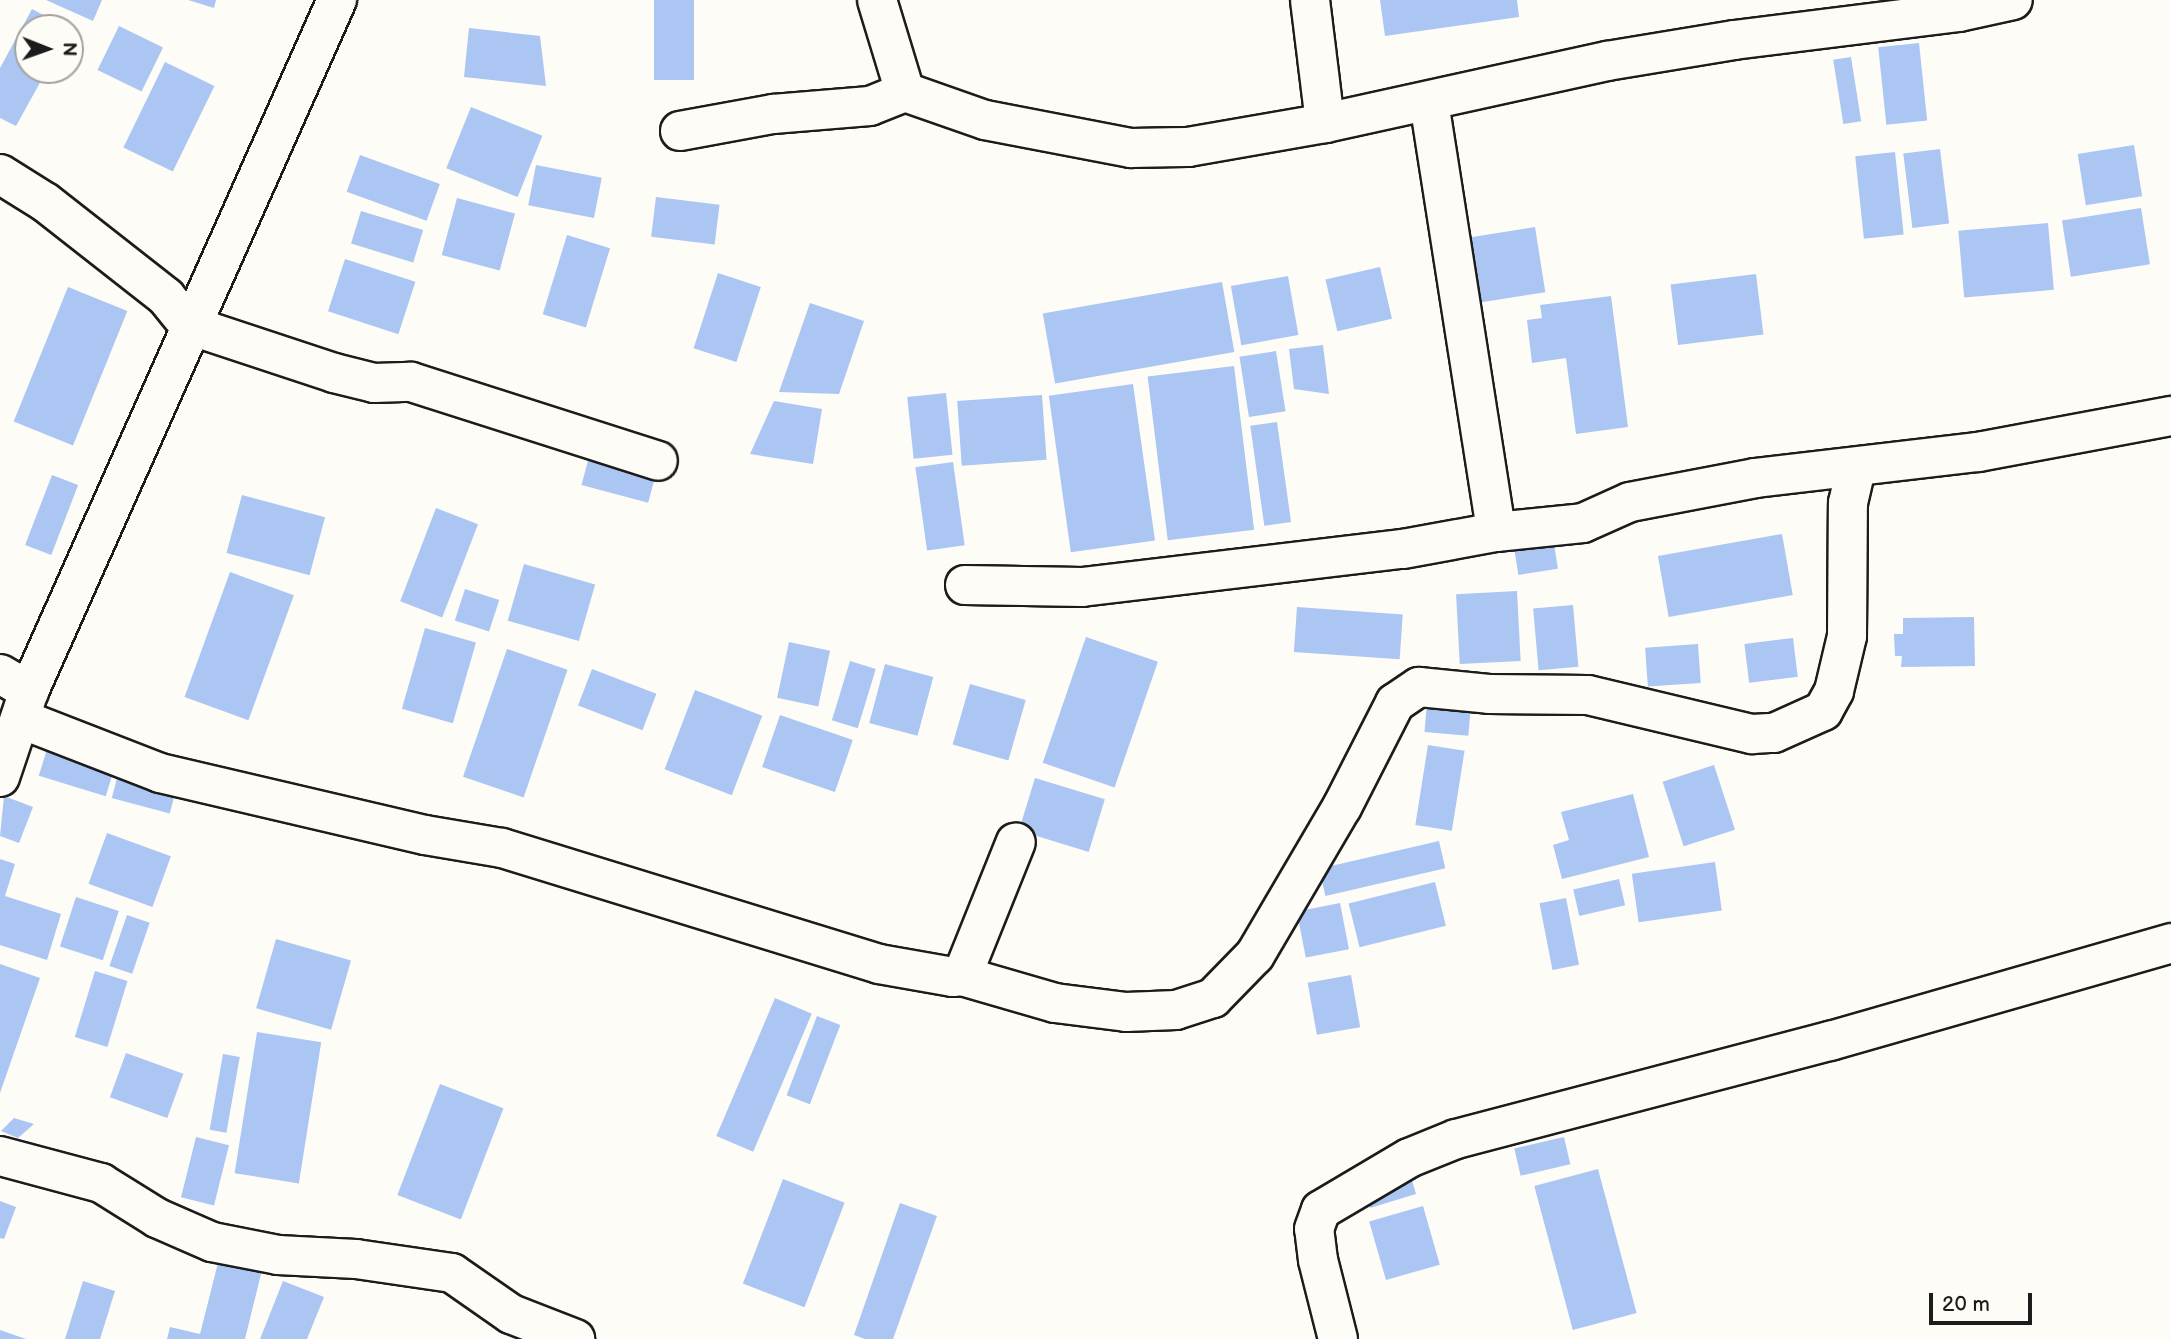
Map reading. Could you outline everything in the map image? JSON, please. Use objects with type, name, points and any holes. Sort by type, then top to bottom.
[{"type":"street","points":[[0,777],[17,695],[337,0]]},
{"type":"street","points":[[877,0],[905,92]]},
{"type":"street","points":[[1310,0],[1325,123]]},
{"type":"street","points":[[680,131],[773,114],[870,106],[905,92],[985,120],[1131,148],[1188,147],[1429,102],[1788,16],[1959,12],[2013,0]]},
{"type":"street","points":[[1429,102],[1496,532]]},
{"type":"street","points":[[0,174],[45,202],[166,297],[189,325],[334,373],[374,383],[411,382],[658,461]]},
{"type":"street","points":[[965,585],[1082,587],[1402,549],[1496,532],[1583,523],[1630,502],[1756,478],[1856,470],[1876,461],[1978,452],[2171,416]]},
{"type":"street","points":[[17,695],[160,773],[425,835],[502,848],[879,964],[962,976],[1055,1003],[1126,1012],[1176,1010],[1213,998],[1255,955],[1342,807],[1395,703],[1419,687],[1489,694],[1588,695],[1752,734],[1774,733],[1824,711],[1834,691],[1847,636],[1848,503],[1856,470]]},
{"type":"street","points":[[962,976],[1016,842]]},
{"type":"street","points":[[1338,1339],[1318,1260],[1314,1229],[1321,1210],[1409,1158],[1456,1139],[1830,1041],[2171,943]]},
{"type":"street","points":[[0,1156],[101,1183],[157,1218],[212,1242],[278,1255],[356,1259],[452,1273],[511,1314],[575,1339]]},
{"type":"building","points":[[46,0],[102,0],[93,21],[84,17],[84,14],[77,14]]},
{"type":"building","points":[[188,0],[216,0],[214,8]]},
{"type":"building","points":[[654,0],[694,0],[694,80],[654,80]]},
{"type":"building","points":[[1380,0],[1517,0],[1519,17],[1385,36]]},
{"type":"building","points":[[119,26],[163,47],[142,92],[98,70]]},
{"type":"building","points":[[469,28],[540,36],[546,86],[464,77]]},
{"type":"building","points":[[14,42],[14,84],[39,84],[16,126],[0,118],[0,68]]},
{"type":"building","points":[[1919,43],[1927,121],[1886,125],[1878,47]]},
{"type":"building","points":[[1851,57],[1861,121],[1843,124],[1833,60]]},
{"type":"building","points":[[165,62],[214,86],[173,171],[123,147]]},
{"type":"building","points":[[471,107],[542,136],[518,197],[446,168]]},
{"type":"building","points":[[2134,145],[2142,196],[2086,205],[2078,154]]},
{"type":"building","points":[[1940,149],[1949,223],[1912,228],[1903,154]]},
{"type":"building","points":[[1895,152],[1904,235],[1864,239],[1855,156]]},
{"type":"building","points":[[360,155],[440,184],[427,221],[347,192]]},
{"type":"building","points":[[536,165],[602,178],[594,218],[528,205]]},
{"type":"building","points":[[656,197],[720,205],[715,245],[651,237]]},
{"type":"building","points":[[457,198],[515,214],[500,271],[442,255]]},
{"type":"building","points":[[2141,208],[2150,264],[2071,277],[2062,221]]},
{"type":"building","points":[[361,211],[423,230],[413,263],[351,244]]},
{"type":"building","points":[[2048,223],[2054,290],[1964,298],[1958,231]]},
{"type":"building","points":[[1535,227],[1545,292],[1465,305],[1455,240]]},
{"type":"building","points":[[567,235],[610,248],[586,328],[543,314]]},
{"type":"building","points":[[345,259],[415,282],[398,334],[328,311]]},
{"type":"building","points":[[1380,267],[1392,319],[1337,331],[1325,280]]},
{"type":"building","points":[[718,273],[761,287],[736,362],[694,348]]},
{"type":"building","points":[[1756,274],[1763,335],[1678,345],[1671,284]]},
{"type":"building","points":[[1288,276],[1298,335],[1241,345],[1231,286]]},
{"type":"building","points":[[1222,282],[1234,352],[1055,384],[1043,314]]},
{"type":"building","points":[[68,287],[127,311],[73,445],[14,421]]},
{"type":"building","points":[[1611,296],[1628,427],[1576,434],[1566,358],[1532,363],[1527,320],[1542,318],[1540,305]]},
{"type":"building","points":[[810,303],[864,321],[839,394],[779,392]]},
{"type":"building","points":[[1323,345],[1329,394],[1294,389],[1289,349]]},
{"type":"building","points":[[1276,351],[1286,411],[1249,417],[1239,357]]},
{"type":"building","points":[[1234,366],[1254,530],[1168,540],[1148,377]]},
{"type":"building","points":[[1133,384],[1155,540],[1071,552],[1049,396]]},
{"type":"building","points":[[946,393],[952,455],[914,459],[907,397]]},
{"type":"building","points":[[1042,395],[1047,460],[962,466],[957,401]]},
{"type":"building","points":[[774,401],[822,409],[813,464],[750,454]]},
{"type":"building","points":[[1277,422],[1291,522],[1264,526],[1250,426]]},
{"type":"building","points":[[589,457],[656,475],[648,503],[581,485]]},
{"type":"building","points":[[953,462],[965,545],[927,550],[915,467]]},
{"type":"building","points":[[52,475],[78,485],[51,555],[25,545]]},
{"type":"building","points":[[242,495],[325,517],[310,575],[226,553]]},
{"type":"building","points":[[436,508],[478,524],[442,617],[400,601]]},
{"type":"building","points":[[1782,534],[1793,595],[1669,617],[1658,556]]},
{"type":"building","points":[[1554,544],[1558,569],[1518,575],[1514,550]]},
{"type":"building","points":[[524,564],[595,584],[579,641],[508,621]]},
{"type":"building","points":[[230,572],[294,595],[248,720],[185,697]]},
{"type":"building","points":[[465,589],[499,600],[489,632],[455,620]]},
{"type":"building","points":[[1517,591],[1521,661],[1460,664],[1456,594]]},
{"type":"building","points":[[1573,605],[1578,667],[1539,670],[1533,608]]},
{"type":"building","points":[[1297,607],[1403,614],[1400,659],[1294,652]]},
{"type":"building","points":[[1974,617],[1975,666],[1901,667],[1902,656],[1895,656],[1894,634],[1903,634],[1903,618]]},
{"type":"building","points":[[425,628],[476,643],[453,723],[402,709]]},
{"type":"building","points":[[1086,637],[1158,662],[1115,787],[1043,763]]},
{"type":"building","points":[[1793,638],[1798,677],[1749,683],[1744,644]]},
{"type":"building","points":[[789,642],[830,651],[818,706],[777,698]]},
{"type":"building","points":[[1698,644],[1701,683],[1648,687],[1645,648]]},
{"type":"building","points":[[507,649],[568,670],[524,797],[463,777]]},
{"type":"building","points":[[850,661],[876,669],[858,728],[832,720]]},
{"type":"building","points":[[885,664],[933,677],[918,736],[869,723]]},
{"type":"building","points":[[592,669],[656,694],[642,730],[578,705]]},
{"type":"building","points":[[970,684],[1026,700],[1008,761],[953,745]]},
{"type":"building","points":[[695,690],[762,716],[732,795],[665,769]]},
{"type":"building","points":[[1427,703],[1471,707],[1468,736],[1424,732]]},
{"type":"building","points":[[780,715],[853,740],[835,792],[762,767]]},
{"type":"building","points":[[1428,745],[1465,751],[1452,831],[1415,825]]},
{"type":"building","points":[[47,749],[114,769],[106,796],[39,776]]},
{"type":"building","points":[[1714,765],[1735,830],[1684,846],[1663,782]]},
{"type":"building","points":[[119,771],[177,787],[170,814],[112,798]]},
{"type":"building","points":[[1035,778],[1105,799],[1089,852],[1019,831]]},
{"type":"building","points":[[1633,794],[1649,857],[1562,879],[1553,845],[1569,840],[1561,812]]},
{"type":"building","points":[[4,796],[33,807],[19,843],[0,836]]},
{"type":"building","points":[[107,833],[171,856],[152,907],[89,884]]},
{"type":"building","points":[[1439,841],[1445,868],[1325,896],[1319,869]]},
{"type":"building","points":[[0,859],[15,864],[5,896],[61,914],[47,960],[0,945]]},
{"type":"building","points":[[1715,862],[1722,911],[1639,922],[1632,874]]},
{"type":"building","points":[[1619,879],[1625,905],[1579,916],[1573,890]]},
{"type":"building","points":[[1435,882],[1446,926],[1360,947],[1349,904]]},
{"type":"building","points":[[76,897],[119,911],[103,960],[60,946]]},
{"type":"building","points":[[1566,898],[1579,965],[1552,970],[1539,903]]},
{"type":"building","points":[[1340,903],[1349,949],[1306,958],[1297,911]]},
{"type":"building","points":[[127,915],[150,923],[132,974],[109,966]]},
{"type":"building","points":[[276,939],[351,960],[331,1030],[256,1008]]},
{"type":"building","points":[[0,964],[40,978],[0,1093]]},
{"type":"building","points":[[95,971],[128,981],[107,1047],[75,1037]]},
{"type":"building","points":[[1351,975],[1360,1027],[1317,1035],[1308,983]]},
{"type":"building","points":[[775,998],[812,1014],[753,1152],[716,1136]]},
{"type":"building","points":[[817,1016],[840,1025],[810,1104],[787,1095]]},
{"type":"building","points":[[257,1032],[321,1042],[299,1183],[235,1173]]},
{"type":"building","points":[[126,1053],[183,1074],[167,1118],[110,1097]]},
{"type":"building","points":[[223,1054],[240,1057],[226,1133],[210,1130]]},
{"type":"building","points":[[440,1084],[503,1108],[461,1219],[397,1195]]},
{"type":"building","points":[[14,1118],[34,1124],[18,1138],[1,1131]]},
{"type":"building","points":[[196,1137],[229,1145],[214,1205],[181,1197]]},
{"type":"building","points":[[1564,1137],[1570,1164],[1521,1176],[1514,1148]]},
{"type":"building","points":[[1598,1169],[1637,1313],[1573,1330],[1534,1186]]},
{"type":"building","points":[[783,1179],[845,1203],[804,1307],[743,1284]]},
{"type":"building","points":[[1412,1180],[1416,1194],[1370,1208],[1370,1192]]},
{"type":"building","points":[[0,1201],[16,1207],[4,1239],[0,1238]]},
{"type":"building","points":[[900,1203],[937,1216],[893,1339],[865,1339],[854,1335]]},
{"type":"building","points":[[1423,1206],[1440,1265],[1386,1280],[1369,1221]]},
{"type":"building","points":[[220,1255],[263,1266],[245,1339],[167,1339],[170,1327],[200,1334]]},
{"type":"building","points":[[83,1281],[115,1291],[100,1339],[65,1339]]},
{"type":"building","points":[[283,1281],[324,1297],[307,1339],[260,1339]]},
{"type":"building","points":[[0,1330],[26,1339],[0,1339]]}]
